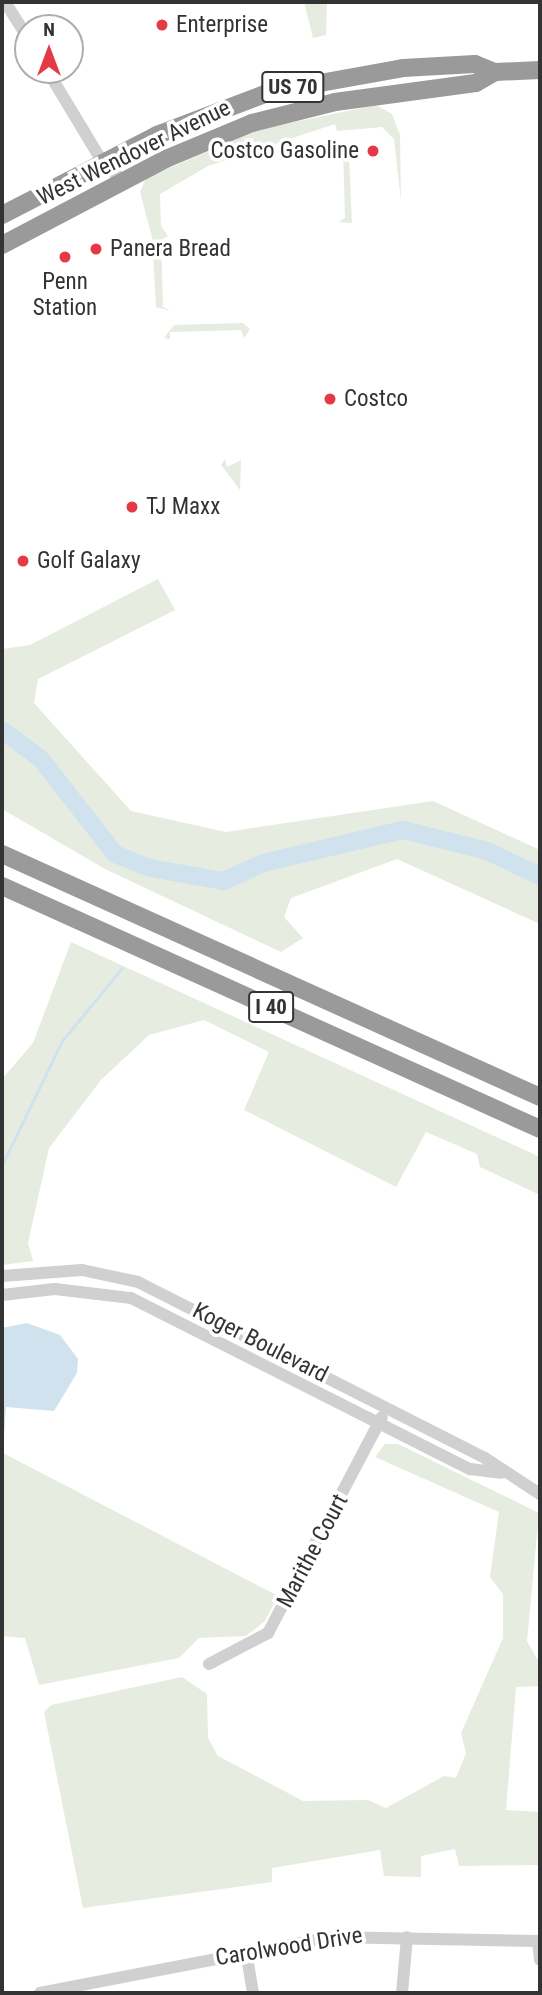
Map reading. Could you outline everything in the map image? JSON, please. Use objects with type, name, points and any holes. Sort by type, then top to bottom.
[{"type":"highway","name":"West Wendover Avenue","points":[[2,215],[212,111],[270,92],[403,68],[475,64],[495,72],[540,70]]},
{"type":"highway","name":"West Wendover Avenue","points":[[2,245],[124,181],[252,123],[346,99],[477,83],[495,72]]},
{"type":"highway","name":"I 40","points":[[2,854],[540,1097]]},
{"type":"highway","name":"I 40","points":[[2,886],[540,1129]]},
{"type":"street","points":[[55,84],[103,163],[124,181]]},
{"type":"street","points":[[103,163],[107,190]]},
{"type":"street","name":"Koger Boulevard","points":[[2,1276],[82,1270],[138,1282],[485,1458],[501,1473],[540,1494]]},
{"type":"street","name":"Koger Boulevard","points":[[2,1295],[55,1289],[131,1298],[470,1469],[501,1473]]},
{"type":"street","name":"Marithe Court","points":[[209,1664],[268,1633],[377,1423],[389,1409]]},
{"type":"street","name":"Carolwood Drive","points":[[40,1993],[246,1951],[330,1937],[539,1941]]},
{"type":"street","points":[[402,1993],[407,1937]]},
{"type":"street","points":[[539,1941],[540,1960]]},
{"type":"street","points":[[246,1951],[253,1993]]},
{"type":"shaded area","points":[[304,2],[327,2],[326,35],[313,38]]},
{"type":"shaded area","points":[[376,105],[392,114],[400,135],[401,201],[394,139],[382,127],[337,131],[335,124],[208,166],[160,194],[161,226],[168,236],[161,240],[163,307],[171,311],[156,307],[152,237],[140,192],[146,178],[261,129]]},
{"type":"shaded area","points":[[336,147],[344,147],[349,156],[352,223],[338,222],[345,218],[343,149]]},
{"type":"shaded area","points":[[243,323],[250,329],[244,338],[241,330],[170,332],[170,339],[164,338],[174,325]]},
{"type":"shaded area","points":[[225,459],[227,467],[241,460],[240,490],[221,465]]},
{"type":"shaded area","points":[[158,579],[175,610],[38,679],[34,703],[131,811],[226,832],[433,801],[540,850],[540,924],[397,859],[291,898],[284,917],[303,938],[281,952],[105,869],[2,809],[2,649],[30,645]]},
{"type":"shaded area","points":[[71,942],[540,1157],[540,1195],[480,1167],[477,1154],[426,1132],[396,1187],[244,1110],[269,1052],[204,1020],[149,1035],[101,1080],[49,1148],[28,1243],[33,1261],[2,1265],[2,1079],[33,1043]]},
{"type":"shaded area","points":[[385,1444],[398,1444],[539,1513],[527,1641],[540,1664],[540,1686],[516,1687],[506,1810],[540,1812],[540,1865],[459,1866],[455,1849],[421,1856],[421,1877],[384,1876],[380,1850],[272,1868],[272,1882],[83,1908],[44,1712],[51,1705],[182,1677],[207,1694],[208,1738],[218,1756],[303,1801],[368,1800],[386,1808],[444,1776],[456,1778],[466,1753],[461,1733],[503,1638],[503,1594],[490,1577],[499,1512],[375,1457]]},
{"type":"shaded area","points":[[3,1453],[278,1596],[265,1621],[246,1636],[199,1638],[179,1658],[39,1685],[25,1638],[2,1636]]},
{"type":"water","points":[[27,1323],[60,1335],[78,1359],[77,1373],[54,1411],[6,1407],[2,1467],[2,1328]]},
{"type":"waterway","points":[[2,730],[41,759],[115,854],[150,868],[224,881],[263,863],[403,830],[487,851],[540,876]]},
{"type":"waterway","points":[[2,1165],[62,1041],[122,968]]},
{"type":"place","name":"Enterprise","points":[[162,25]]},
{"type":"place","name":"Costco Gasoline","points":[[373,151]]},
{"type":"place","name":"Panera Bread","points":[[96,249]]},
{"type":"place","name":"Penn Station","points":[[65,257]]},
{"type":"place","name":"Costco","points":[[330,399]]},
{"type":"place","name":"TJ Maxx","points":[[132,507]]},
{"type":"place","name":"Golf Galaxy","points":[[23,561]]}]
